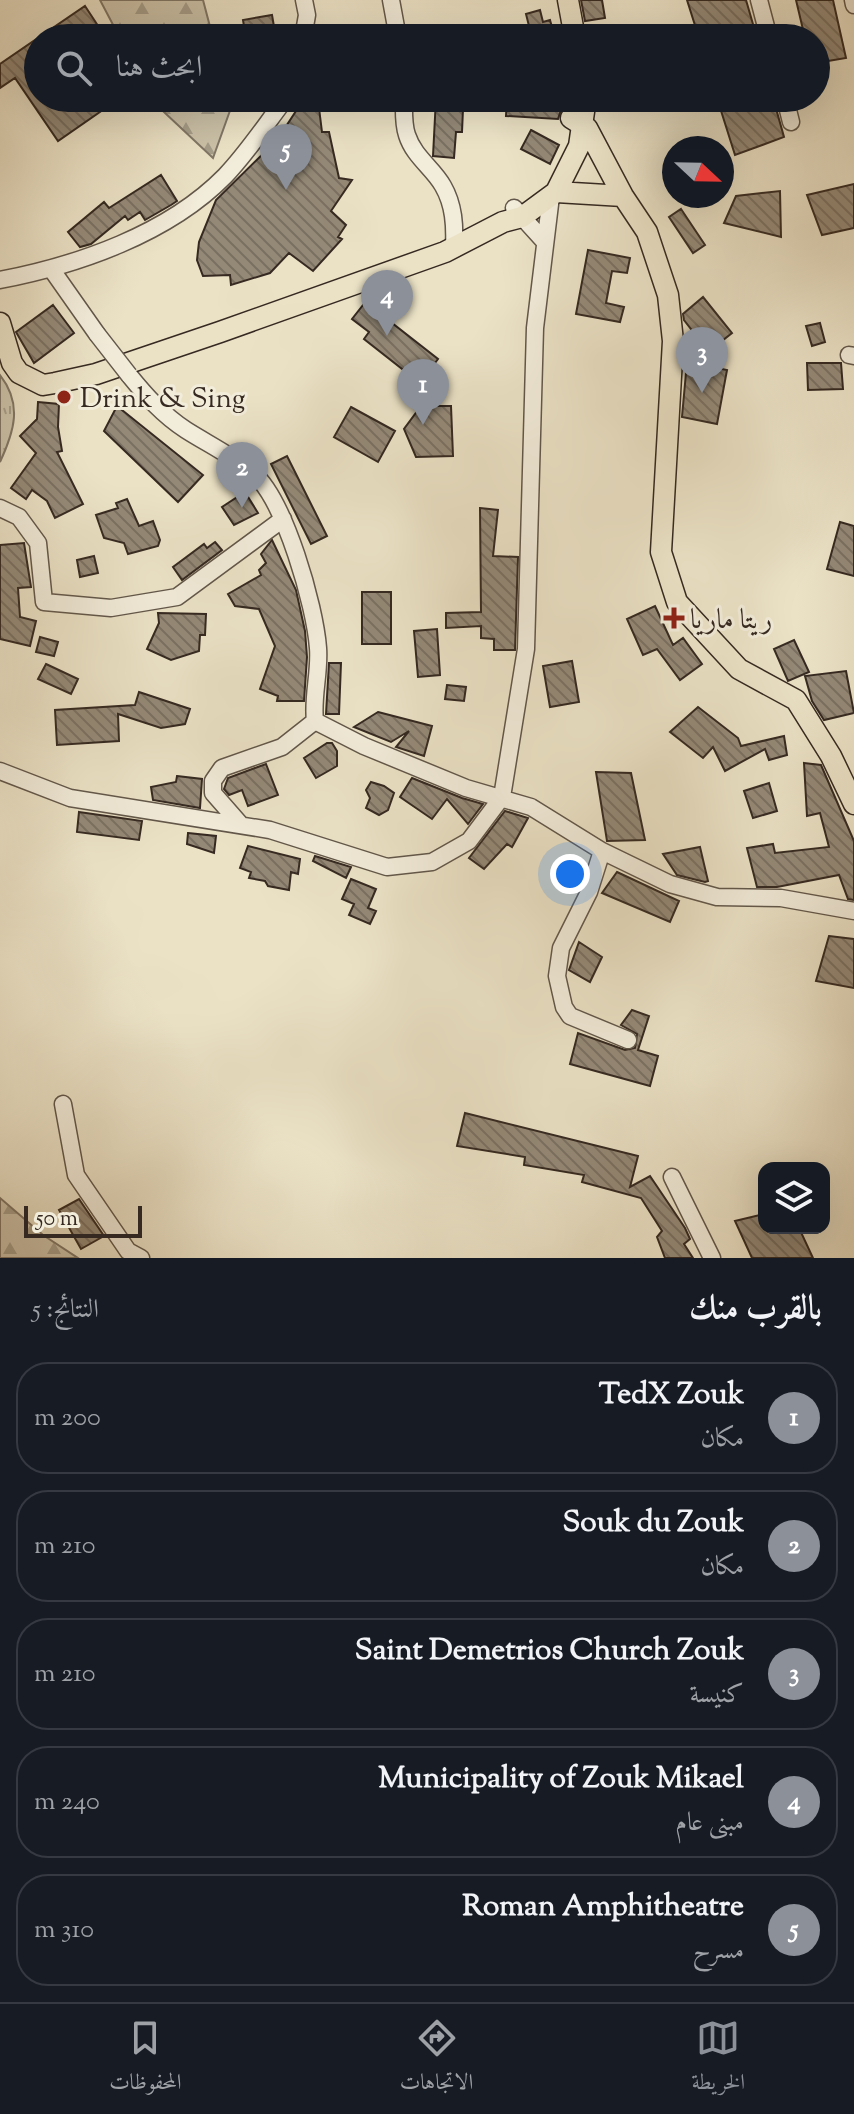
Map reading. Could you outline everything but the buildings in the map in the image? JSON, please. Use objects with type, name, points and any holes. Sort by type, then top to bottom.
[{"type":"main road","points":[[568,0],[572,24]]},
{"type":"main road","points":[[513,216],[544,185],[558,163],[577,112]]},
{"type":"main road","points":[[0,323],[12,363],[19,373],[43,385],[55,383],[220,332],[454,247],[554,194],[579,146],[578,112]]},
{"type":"main road","points":[[582,112],[602,131],[632,193],[629,203],[659,265],[672,317],[661,552],[668,582],[677,602],[731,662],[750,676],[796,700],[831,756],[854,804]]},
{"type":"main road","points":[[554,194],[629,203]]},
{"type":"street","points":[[304,0],[305,24]]},
{"type":"street","points":[[391,0],[395,24]]},
{"type":"street","points":[[759,0],[765,24]]},
{"type":"street","points":[[0,280],[52,270],[137,235],[204,195],[243,157],[276,112]]},
{"type":"street","points":[[405,112],[406,133],[413,149],[443,185],[451,204],[455,224],[454,247]]},
{"type":"street","points":[[788,112],[791,122]]},
{"type":"street","points":[[0,771],[70,798],[270,830],[373,863],[402,868],[432,862],[469,841],[502,797],[526,649],[535,328],[544,241],[554,194]]},
{"type":"street","points":[[513,216],[544,241]]},
{"type":"street","points":[[52,270],[150,402],[253,473],[271,494],[283,519],[316,633],[319,676],[315,721],[282,747],[222,768],[217,774],[212,785],[217,800],[241,825]]},
{"type":"street","points":[[0,508],[19,517],[38,543],[44,602],[111,608],[177,597],[283,519]]},
{"type":"street","points":[[315,721],[364,746],[466,788],[531,807],[602,851],[652,877],[705,895],[781,898],[854,911]]},
{"type":"street","points":[[602,851],[589,892],[561,948],[557,976],[564,1007],[570,1016],[628,1040]]},
{"type":"street","points":[[63,1104],[76,1175],[128,1251],[141,1258]]},
{"type":"street","points":[[672,1177],[712,1258]]},
{"type":"green space","points":[[100,0],[203,0],[209,24],[113,24]]},
{"type":"green space","points":[[164,112],[229,112],[213,158]]},
{"type":"green space","points":[[0,375],[12,397],[14,418],[0,462]]},
{"type":"green space","points":[[0,1198],[43,1235],[78,1258],[0,1258]]},
{"type":"place","name":"Roman Amphitheatre","points":[[286,190]]},
{"type":"place","name":"Municipality of Zouk Mikael","points":[[387,336]]},
{"type":"place","name":"Saint Demetrios Church Zouk","points":[[702,393]]},
{"type":"place","name":"Drink & Sing","points":[[64,397]]},
{"type":"place","name":"TedX Zouk","points":[[423,425]]},
{"type":"place","name":"Souk du Zouk","points":[[242,508]]},
{"type":"place","name":"ريتا ماريا","points":[[674,618]]}]
